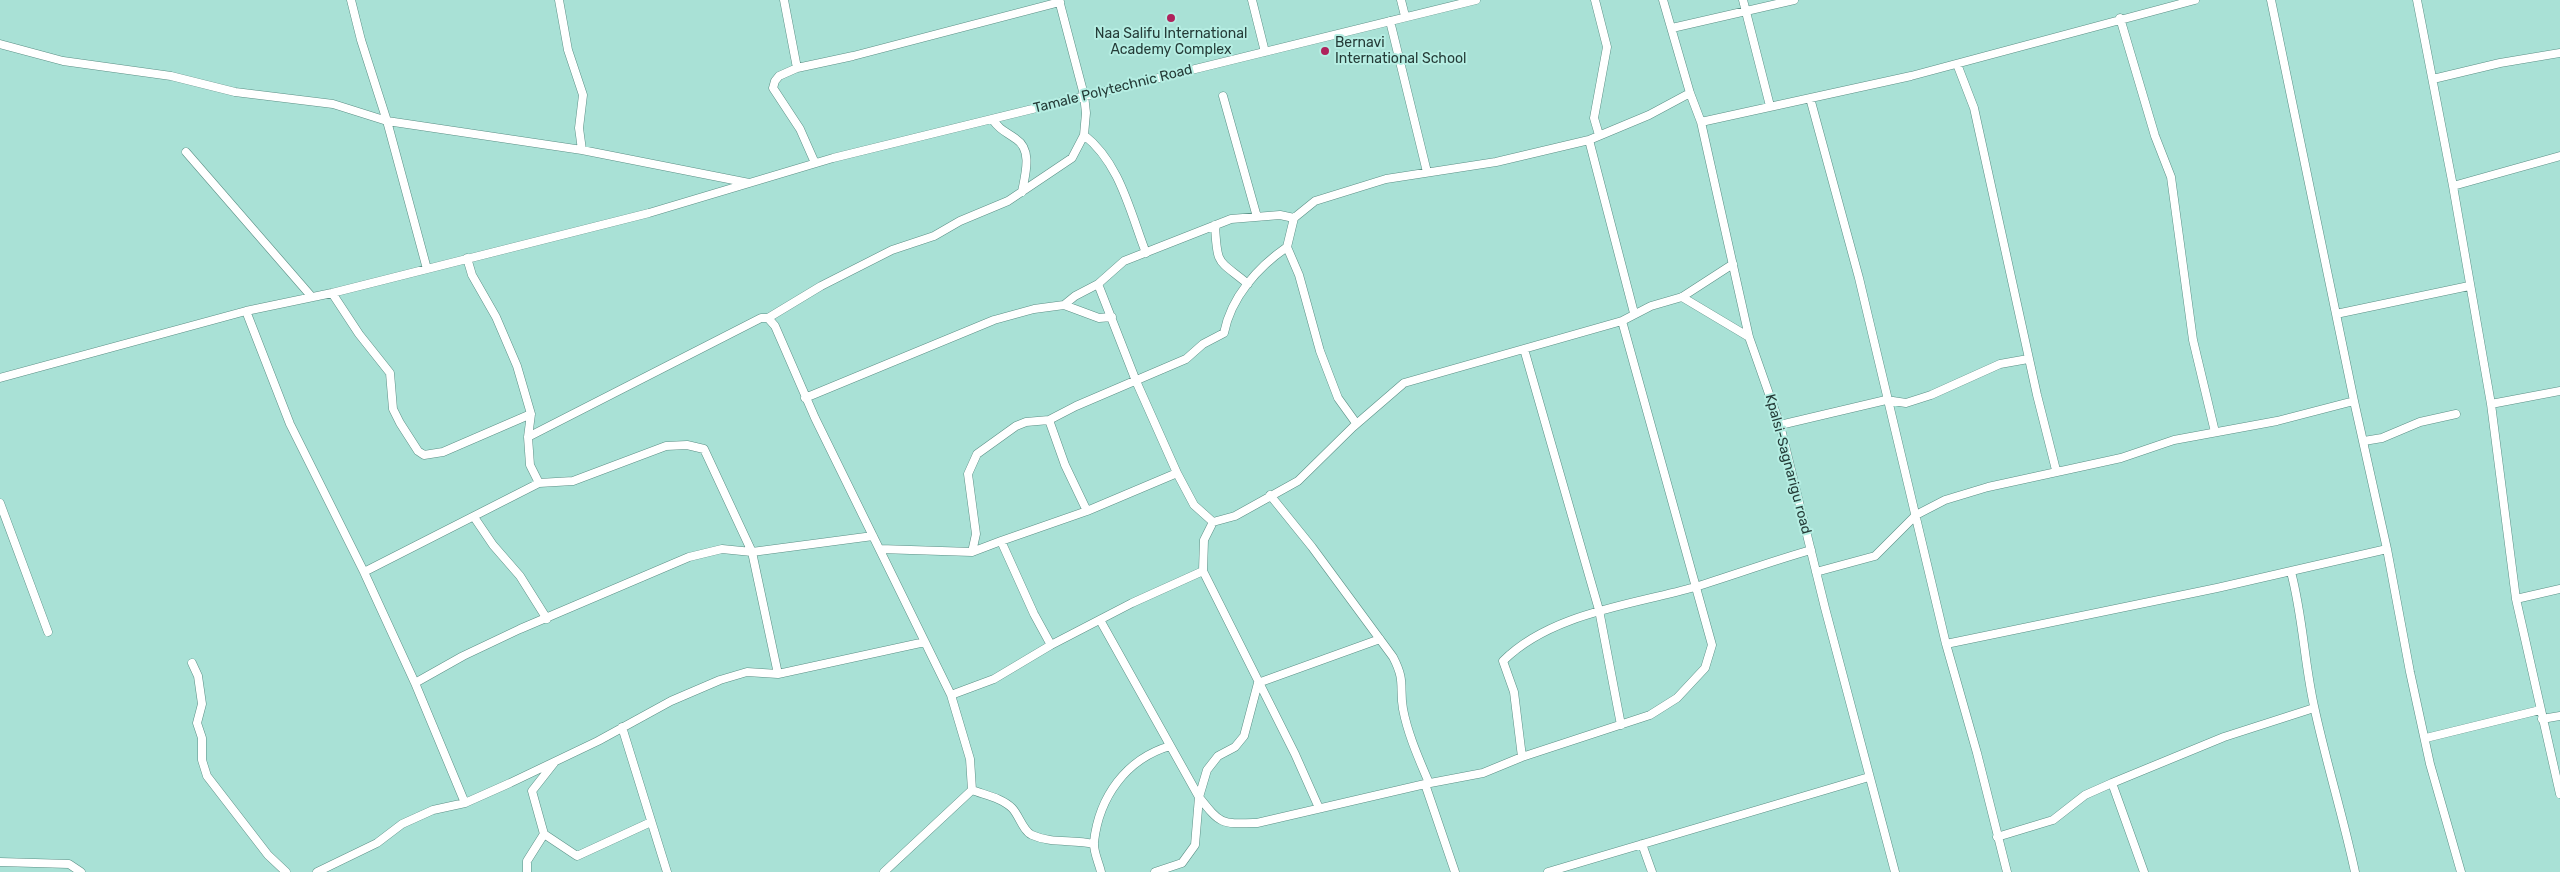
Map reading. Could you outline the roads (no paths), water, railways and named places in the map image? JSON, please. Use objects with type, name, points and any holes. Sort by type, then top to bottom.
[{"type":"street","points":[[351,0],[360,40],[387,121],[427,269]]},
{"type":"street","points":[[559,0],[568,50],[582,95],[579,128],[582,150]]},
{"type":"street","points":[[784,0],[797,68]]},
{"type":"street","points":[[1252,0],[1265,52]]},
{"type":"street","points":[[1401,0],[1405,16]]},
{"type":"street","name":"Tamale Polytechnic Road","points":[[0,378],[246,311],[332,293],[649,213],[752,184],[815,163],[1084,95],[1476,0]]},
{"type":"street","points":[[1595,0],[1607,47],[1594,118],[1599,135]]},
{"type":"street","name":"Kpalsi-Sagnarigu road","points":[[1663,0],[1690,93],[1702,122],[1749,337],[1780,425],[1816,572],[1895,872]]},
{"type":"street","points":[[1743,0],[1770,106]]},
{"type":"street","points":[[1672,28],[1794,0]]},
{"type":"street","points":[[1702,122],[1957,64],[2120,18],[2195,0]]},
{"type":"street","points":[[2271,0],[2354,401],[2388,549],[2410,672],[2426,738],[2430,764],[2461,872]]},
{"type":"street","points":[[2417,0],[2453,186],[2491,404],[2516,599],[2560,794]]},
{"type":"street","points":[[528,437],[761,318],[768,318],[821,286],[892,250],[934,236],[960,221],[1008,201],[1072,158],[1084,135],[1086,113],[1084,95],[1059,1],[853,56],[797,68],[779,76],[774,81],[773,88],[800,129],[815,163]]},
{"type":"street","points":[[2120,18],[2155,136],[2171,177],[2193,340],[2215,432]]},
{"type":"street","points":[[1390,22],[1427,172]]},
{"type":"street","points":[[0,44],[63,61],[171,76],[235,92],[333,104],[387,121],[582,150],[752,184]]},
{"type":"street","points":[[2433,79],[2500,63],[2560,53]]},
{"type":"street","points":[[1957,64],[1974,108],[2028,359],[2056,470]]},
{"type":"street","points":[[1356,423],[1338,398],[1320,352],[1304,292],[1287,247],[1294,218],[1315,201],[1386,180],[1496,162],[1589,140],[1690,93]]},
{"type":"street","points":[[1223,96],[1257,217]]},
{"type":"street","points":[[1810,98],[1859,278],[1886,400],[1916,515],[1946,644],[1977,754],[2007,872]]},
{"type":"street","points":[[992,119],[1001,131],[1023,145],[1026,153],[1026,172],[1022,192]]},
{"type":"street","points":[[1084,135],[1097,145],[1113,167],[1146,253]]},
{"type":"street","points":[[1589,140],[1634,313]]},
{"type":"street","points":[[186,152],[311,296]]},
{"type":"street","points":[[2453,186],[2560,156]]},
{"type":"street","points":[[1064,305],[1075,296],[1098,284],[1115,267],[1215,225],[1231,219],[1280,215],[1294,218]]},
{"type":"street","points":[[1215,225],[1216,254],[1229,271],[1248,284]]},
{"type":"street","points":[[972,552],[976,534],[968,474],[977,454],[1016,426],[1026,422],[1049,420],[1076,406],[1186,359],[1203,344],[1224,333],[1227,319],[1236,300],[1266,262],[1287,247]]},
{"type":"street","points":[[467,258],[472,275],[496,317],[517,366],[531,414],[528,437],[530,466],[539,483]]},
{"type":"street","points":[[1319,808],[1295,754],[1203,571],[1204,540],[1213,522],[1235,516],[1298,481],[1356,423],[1404,383],[1622,321],[1634,313],[1682,297],[1733,264]]},
{"type":"street","points":[[1098,284],[1136,381],[1177,473],[1194,505],[1213,522]]},
{"type":"street","points":[[2336,314],[2469,286]]},
{"type":"street","points":[[332,293],[359,334],[390,373],[393,409],[400,424],[418,451],[424,455],[443,452],[531,414]]},
{"type":"street","points":[[1682,297],[1749,337]]},
{"type":"street","points":[[805,398],[994,320],[1034,309],[1064,305],[1099,318],[1112,317]]},
{"type":"street","points":[[246,311],[290,424],[364,572],[415,683],[465,803]]},
{"type":"street","points":[[768,318],[775,326],[805,398],[951,696],[970,759],[972,790]]},
{"type":"street","points":[[1100,620],[1199,796],[1218,821],[1232,824],[1257,823],[1427,783],[1483,773],[1522,757],[1650,714],[1677,698],[1705,668],[1712,645],[1694,587],[1622,321]]},
{"type":"street","points":[[1524,348],[1599,610],[1621,725]]},
{"type":"street","points":[[1780,425],[1886,400],[1906,403],[1931,395],[2000,364],[2028,359]]},
{"type":"street","points":[[2491,404],[2560,392]]},
{"type":"street","points":[[1816,572],[1875,556],[1916,515],[1945,500],[2056,470],[2121,458],[2146,448],[2215,432],[2277,421],[2354,401]]},
{"type":"street","points":[[2364,441],[2382,438],[2420,422],[2456,414]]},
{"type":"street","points":[[1049,420],[1065,465],[1087,511]]},
{"type":"street","points":[[364,572],[539,483],[573,481],[666,446],[687,445],[704,449],[752,552],[778,674]]},
{"type":"street","points":[[880,549],[972,552],[1087,511],[1177,473]]},
{"type":"street","points":[[1270,495],[1312,547],[1380,639],[1400,671],[1403,685],[1402,707],[1408,729],[1456,872]]},
{"type":"street","points":[[0,503],[48,632]]},
{"type":"street","points":[[474,517],[493,545],[520,576],[547,619]]},
{"type":"street","points":[[415,683],[463,656],[689,557],[722,549],[752,552],[873,536]]},
{"type":"street","points":[[1001,541],[1034,614],[1051,645]]},
{"type":"street","points":[[1946,644],[2291,572],[2388,549]]},
{"type":"street","points":[[1522,757],[1514,692],[1503,661],[1517,646],[1539,634],[1599,610],[1694,587],[1811,550]]},
{"type":"street","points":[[951,696],[994,679],[1051,645],[1203,571]]},
{"type":"street","points":[[2291,572],[2300,608],[2304,661],[2314,708],[2342,813],[2355,872]]},
{"type":"street","points":[[2516,599],[2560,589]]},
{"type":"street","points":[[1258,683],[1380,639]]},
{"type":"street","points":[[317,872],[377,843],[402,824],[433,810],[465,803],[556,760],[670,701],[720,680],[747,672],[778,674],[925,642]]},
{"type":"street","points":[[192,663],[198,676],[202,704],[197,723],[202,738],[202,760],[207,776],[268,855],[286,872]]},
{"type":"street","points":[[1155,872],[1182,863],[1195,845],[1199,796],[1211,763],[1218,756],[1235,747],[1244,736],[1258,683]]},
{"type":"street","points":[[1997,837],[2053,820],[2085,795],[2224,737],[2314,708]]},
{"type":"street","points":[[2426,738],[2540,710]]},
{"type":"street","points":[[2542,719],[2560,716]]},
{"type":"street","points":[[622,727],[667,872]]},
{"type":"street","points":[[1101,872],[1094,844],[1103,804],[1115,785],[1131,767],[1150,752],[1170,746]]},
{"type":"street","points":[[556,760],[532,791],[544,834],[577,856],[651,822]]},
{"type":"street","points":[[1548,872],[1869,776]]},
{"type":"street","points":[[2112,783],[2144,872]]},
{"type":"street","points":[[972,790],[1011,807],[1030,834],[1050,841],[1076,840],[1094,844]]},
{"type":"street","points":[[884,872],[972,790]]},
{"type":"street","points":[[527,872],[527,862],[544,834]]},
{"type":"street","points":[[1642,844],[1652,872]]},
{"type":"street","points":[[0,862],[69,864],[81,872]]},
{"type":"place","name":"Naa Salifu International Academy Complex","points":[[1171,18]]},
{"type":"place","name":"Bernavi International School","points":[[1325,51]]}]
